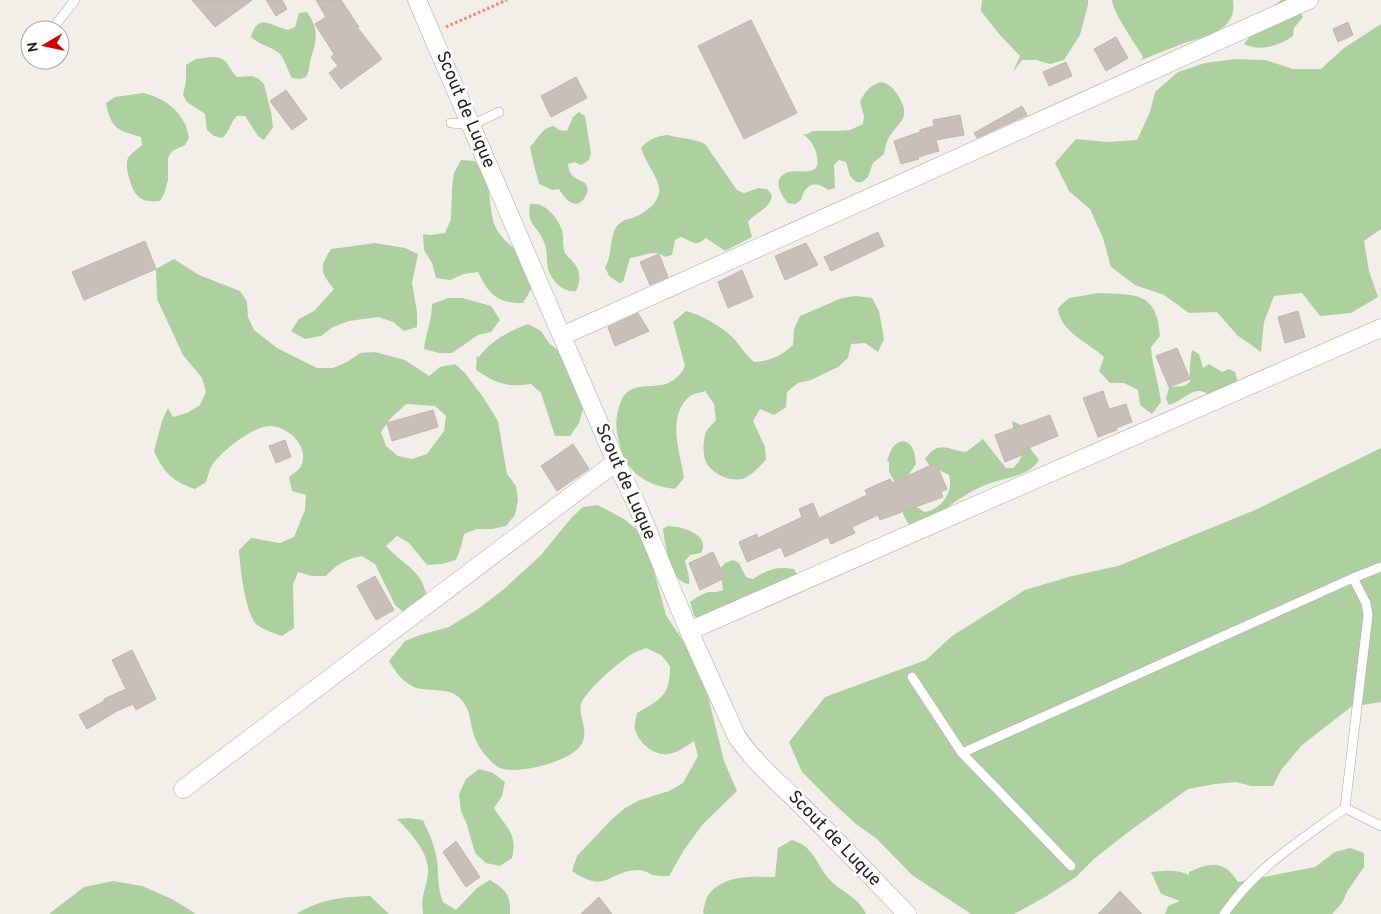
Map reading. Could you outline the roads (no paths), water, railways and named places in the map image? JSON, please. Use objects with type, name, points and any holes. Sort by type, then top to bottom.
[{"type":"street","name":"Scout de Luque","points":[[417,0],[616,462],[639,510],[689,631],[737,737],[747,751],[907,914]]},
{"type":"street","points":[[562,336],[1309,0]]},
{"type":"street","points":[[689,631],[1381,328]]},
{"type":"street","points":[[183,788],[616,462]]},
{"type":"lane","points":[[59,20],[75,0]]},
{"type":"lane","points":[[451,123],[472,125],[499,112]]},
{"type":"lane","points":[[962,753],[1381,567]]},
{"type":"lane","points":[[1224,914],[1236,896],[1262,869],[1345,808],[1368,615],[1366,602],[1353,578]]},
{"type":"lane","points":[[912,677],[962,753],[1071,866]]},
{"type":"lane","points":[[1345,808],[1381,826]]}]
